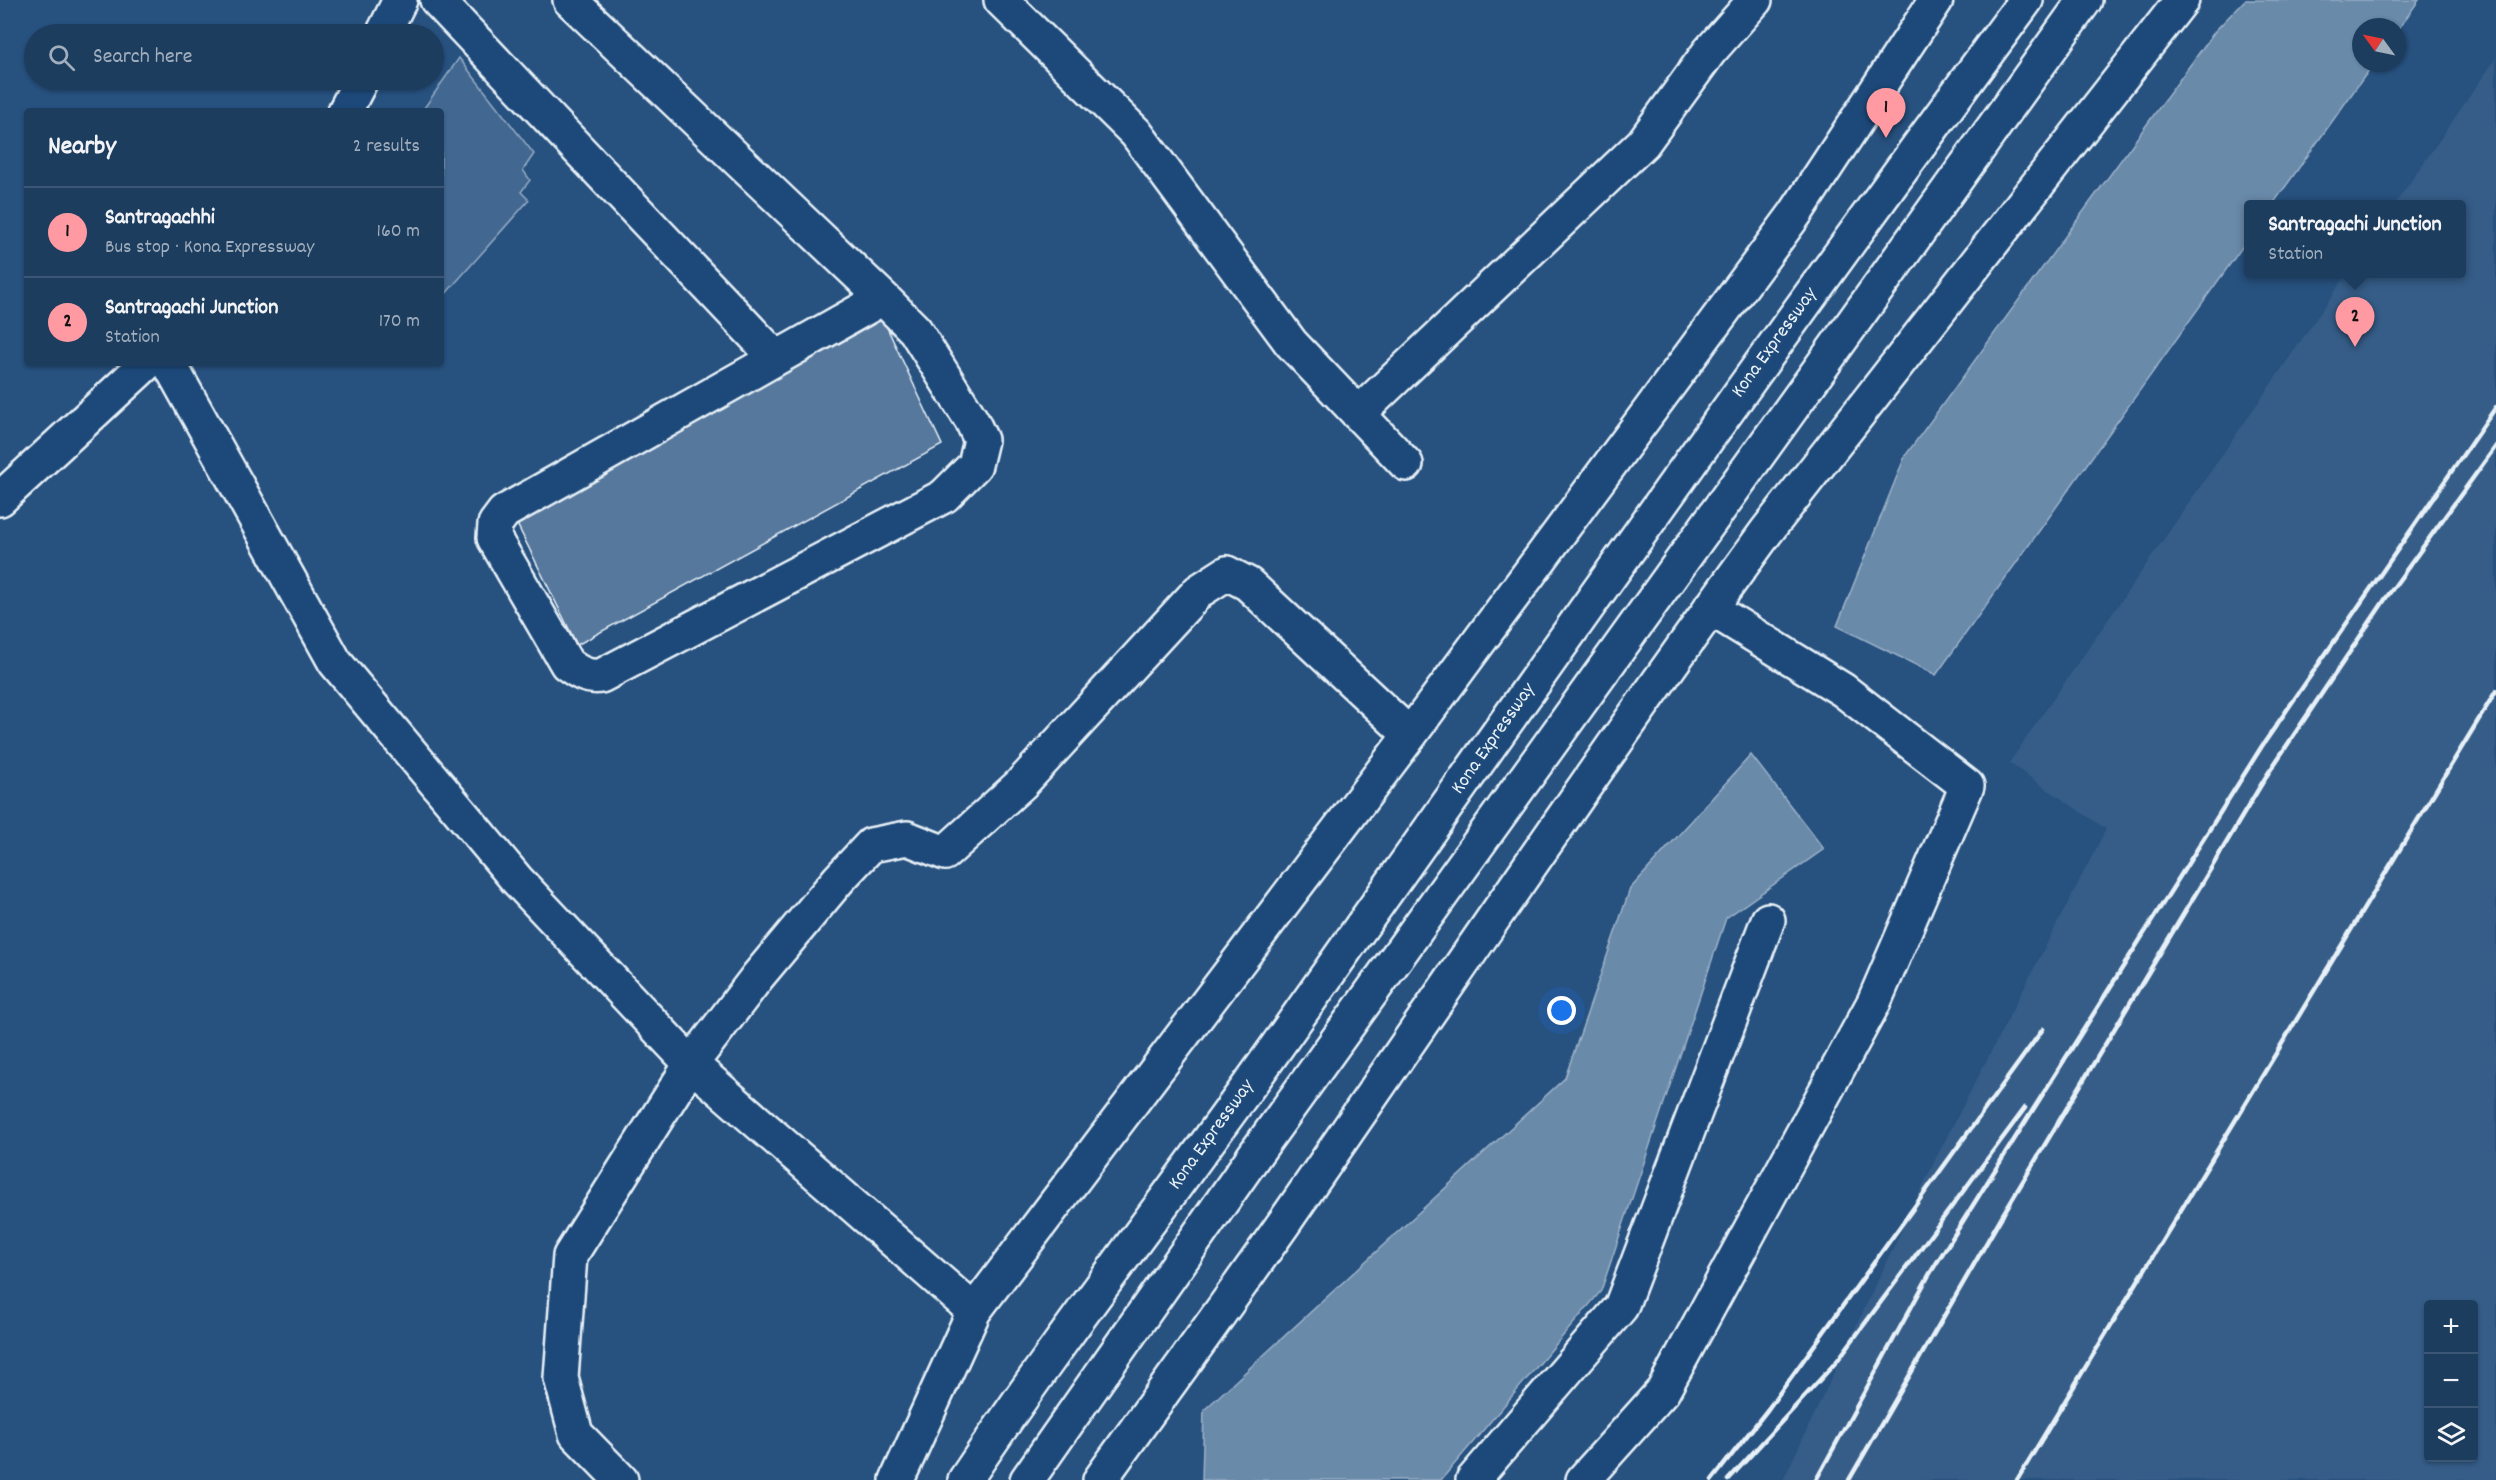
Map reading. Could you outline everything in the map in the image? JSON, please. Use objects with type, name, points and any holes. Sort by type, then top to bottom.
[{"type":"main road","points":[[388,24],[400,0]]},
{"type":"main road","points":[[436,0],[776,358]]},
{"type":"main road","points":[[570,0],[883,298],[915,330],[972,421],[981,440],[975,465],[944,496],[601,676],[592,677],[579,673],[567,664],[494,538],[495,524],[504,512],[883,298]]},
{"type":"main road","points":[[1001,0],[1136,134],[1291,343],[1406,464]]},
{"type":"main road","points":[[1358,414],[1643,143],[1709,52],[1755,0]]},
{"type":"main road","points":[[897,1480],[974,1311],[1410,735],[1795,214],[1936,0]]},
{"type":"main road","name":"Kona Expressway","points":[[965,1480],[1021,1396],[1236,1104],[1712,429],[2026,0]]},
{"type":"main road","points":[[1028,1480],[1256,1153],[2085,0]]},
{"type":"main road","points":[[1100,1480],[1284,1223],[1634,713],[1710,608],[1766,532],[2182,0]]},
{"type":"main road","points":[[347,108],[356,90]]},
{"type":"main road","points":[[0,499],[144,366]]},
{"type":"main road","points":[[171,366],[335,662],[517,880],[691,1064],[974,1311]]},
{"type":"main road","points":[[621,1480],[576,1434],[561,1378],[570,1256],[691,1064],[758,976],[839,879],[871,845],[907,838],[945,853],[1021,784],[1199,591],[1227,573],[1248,584],[1410,735]]},
{"type":"main road","points":[[1584,1480],[1663,1391],[1874,1002],[1967,786],[1843,690],[1710,608]]},
{"type":"main road","points":[[1473,1480],[1621,1307],[1768,920]]},
{"type":"shaded area","points":[[2245,0],[2419,0],[2406,18],[2352,18],[2352,72],[2368,72],[2276,200],[2244,200],[2244,245],[1936,675],[1837,626],[1905,456],[2215,31]]},
{"type":"shaded area","points":[[459,58],[534,154],[523,170],[530,180],[521,192],[529,200],[444,296],[444,108],[424,108],[437,90],[444,90],[444,79]]},
{"type":"shaded area","points":[[2496,58],[2496,1480],[1783,1480],[1936,1158],[2106,829],[2009,763],[2344,278],[2466,278],[2466,200],[2398,200]]},
{"type":"shaded area","points":[[1751,755],[1824,849],[1726,918],[1601,1291],[1441,1480],[1202,1480],[1204,1410],[1565,1078],[1630,889]]},
{"type":"building","points":[[883,319],[942,445],[577,645],[516,522]]},
{"type":"railway","points":[[1816,1480],[1929,1275],[2262,746],[2496,407]]},
{"type":"railway","points":[[1849,1480],[2002,1216],[2267,775],[2386,598],[2496,446]]},
{"type":"railway","points":[[2017,1480],[2496,691]]},
{"type":"railway","points":[[1712,1480],[1768,1409],[2043,1029]]},
{"type":"railway","points":[[1728,1480],[1837,1361],[2025,1108]]},
{"type":"place","name":"Santragachhi","points":[[1886,138]]},
{"type":"place","name":"Santragachi Junction","points":[[2355,347]]}]
